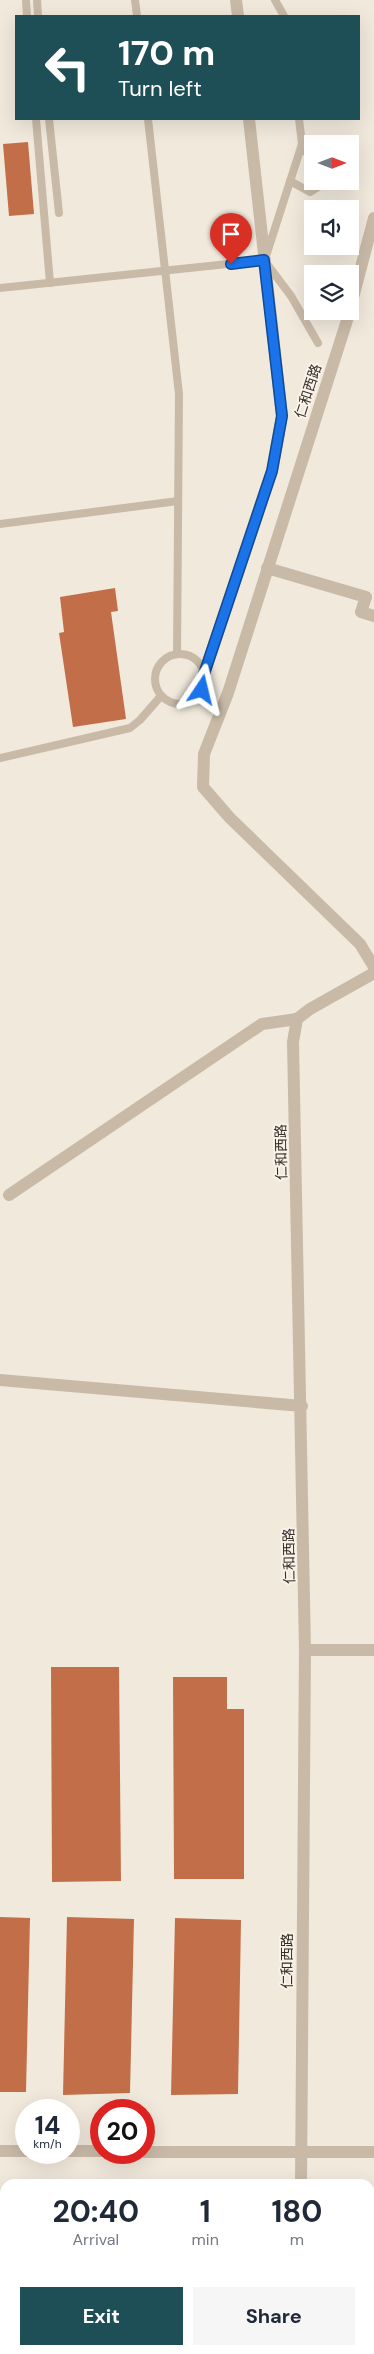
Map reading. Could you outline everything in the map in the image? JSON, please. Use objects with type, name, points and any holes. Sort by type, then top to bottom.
[{"type":"street","points":[[236,0],[238,15]]},
{"type":"street","points":[[204,674],[272,471],[282,416],[249,120]]},
{"type":"street","name":"仁和西路","points":[[359,276],[373,222]]},
{"type":"street","name":"仁和西路","points":[[347,320],[228,693],[204,754],[203,787],[230,818],[360,944],[374,967]]},
{"type":"street","points":[[267,568],[366,597],[361,612],[374,616]]},
{"type":"street","points":[[10,1195],[262,1024],[297,1019],[310,1008],[374,973]]},
{"type":"street","name":"仁和西路","points":[[297,1019],[293,1042],[302,1406],[305,1650],[301,2179]]},
{"type":"street","points":[[0,1380],[302,1406]]},
{"type":"street","points":[[305,1650],[374,1650]]},
{"type":"street","points":[[0,2151],[15,2151]]},
{"type":"street","points":[[155,2152],[374,2152]]},
{"type":"lane","points":[[26,0],[28,15]]},
{"type":"lane","points":[[37,0],[38,15]]},
{"type":"lane","points":[[136,0],[137,15]]},
{"type":"lane","points":[[275,0],[283,15]]},
{"type":"lane","points":[[36,120],[50,283]]},
{"type":"lane","points":[[49,120],[59,213]]},
{"type":"lane","points":[[148,120],[179,394],[177,654]]},
{"type":"lane","points":[[299,120],[304,148]]},
{"type":"lane","points":[[264,260],[302,144]]},
{"type":"lane","points":[[290,181],[304,189]]},
{"type":"lane","points":[[0,288],[264,260]]},
{"type":"lane","points":[[264,260],[291,296],[318,343]]},
{"type":"lane","points":[[0,524],[178,501]]},
{"type":"lane","points":[[177,654],[197,661],[204,674],[202,690],[191,702],[175,704],[161,696],[157,690],[155,674],[163,660],[177,654]]},
{"type":"lane","points":[[0,758],[130,728],[140,720],[161,696]]},
{"type":"building","points":[[28,142],[34,214],[9,216],[3,144]]},
{"type":"building","points":[[115,588],[118,611],[111,612],[126,719],[73,727],[59,633],[64,632],[60,597]]},
{"type":"building","points":[[51,1667],[119,1667],[121,1881],[52,1882]]},
{"type":"building","points":[[173,1677],[227,1677],[227,1709],[244,1709],[244,1879],[174,1879]]},
{"type":"building","points":[[0,1917],[30,1918],[26,2092],[0,2092]]},
{"type":"building","points":[[67,1917],[134,1919],[130,2093],[63,2095]]},
{"type":"building","points":[[175,1918],[241,1920],[238,2094],[171,2095]]},
{"type":"route","points":[[202,690],[205,682],[204,674],[272,471],[282,416],[264,260],[231,264]]}]
